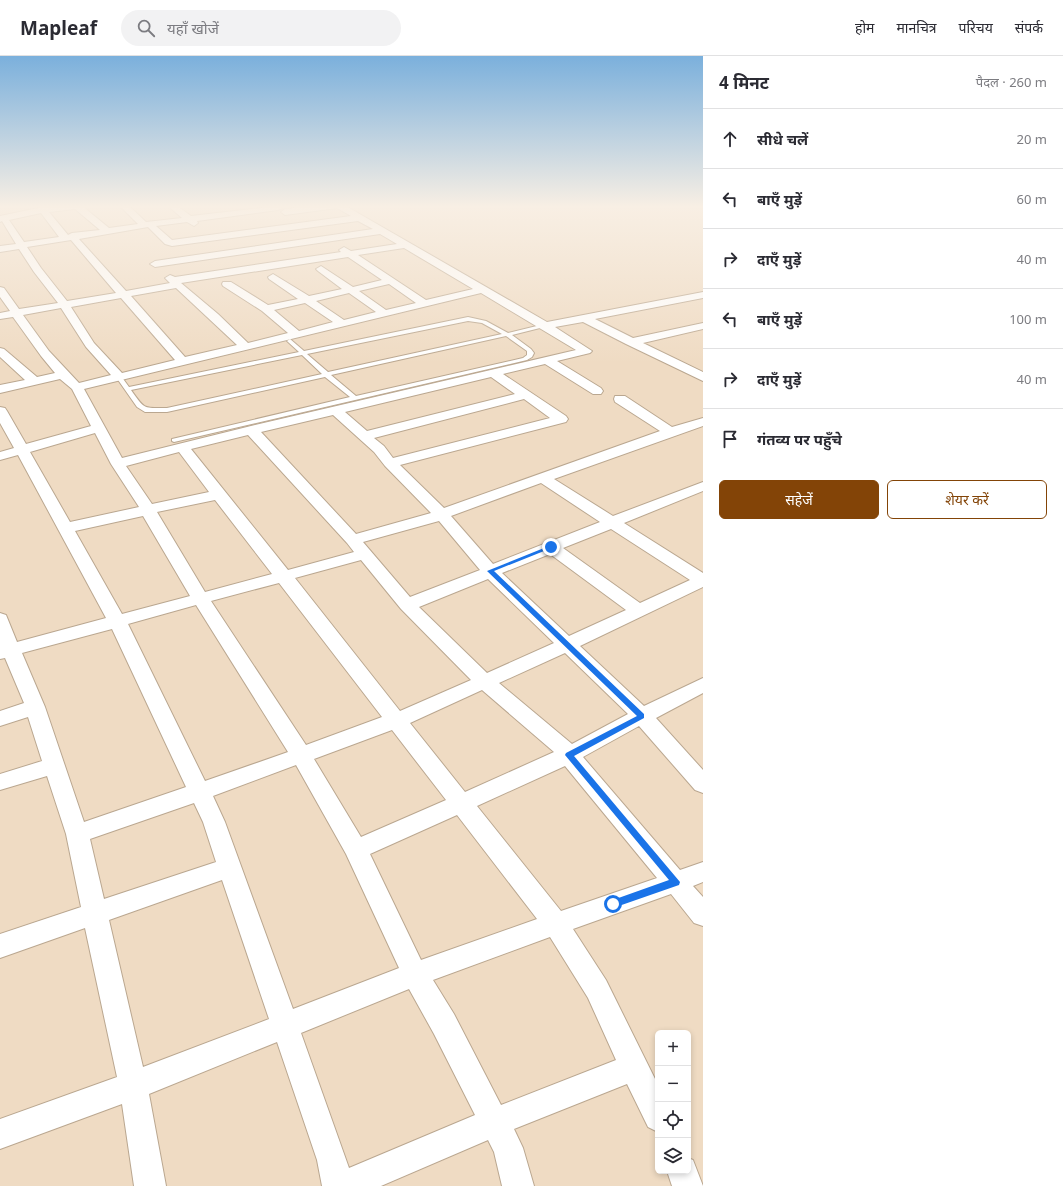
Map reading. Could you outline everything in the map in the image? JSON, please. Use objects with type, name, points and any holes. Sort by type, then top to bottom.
[{"type":"street","points":[[30,258],[37,270],[64,304],[90,345],[119,377]]},
{"type":"street","points":[[89,258],[124,294],[183,362]]},
{"type":"street","points":[[149,258],[214,316],[246,347]]},
{"type":"street","points":[[155,264],[197,258]]},
{"type":"street","points":[[233,258],[246,269]]},
{"type":"street","points":[[290,258],[296,262]]},
{"type":"street","points":[[0,316],[178,285],[246,269],[324,258]]},
{"type":"street","points":[[355,258],[425,304]]},
{"type":"street","points":[[118,464],[178,443],[251,430],[586,351],[427,258]]},
{"type":"street","points":[[348,264],[362,262]]},
{"type":"street","points":[[308,271],[335,267]]},
{"type":"street","points":[[321,269],[385,314]]},
{"type":"street","points":[[287,275],[269,278],[343,324]]},
{"type":"street","points":[[266,309],[391,281]]},
{"type":"street","points":[[242,282],[223,285],[266,309],[294,338]]},
{"type":"street","points":[[178,285],[199,288]]},
{"type":"street","points":[[0,290],[44,355],[61,375],[77,387],[118,464],[148,510],[200,598],[301,755],[356,850],[415,975],[444,1024],[508,1148],[518,1186]]},
{"type":"street","points":[[77,387],[246,347],[294,338],[343,324],[482,290]]},
{"type":"street","points":[[545,326],[703,295]]},
{"type":"street","points":[[584,318],[630,342],[700,374]]},
{"type":"street","points":[[630,342],[703,326]]},
{"type":"street","points":[[0,351],[34,381]]},
{"type":"street","points":[[546,360],[598,391]]},
{"type":"street","points":[[390,463],[561,419],[493,373]]},
{"type":"street","points":[[0,389],[61,375]]},
{"type":"street","points":[[364,436],[526,395]]},
{"type":"street","points":[[620,399],[671,432]]},
{"type":"street","points":[[335,410],[379,449],[390,463],[440,514],[490,571],[642,716],[703,784]]},
{"type":"street","points":[[0,411],[117,621],[214,822],[332,1160],[338,1186]]},
{"type":"street","points":[[5,651],[283,575],[359,547],[440,514],[703,422]]},
{"type":"street","points":[[0,456],[99,428]]},
{"type":"street","points":[[251,430],[359,547],[407,604],[485,682],[562,747],[703,915]]},
{"type":"street","points":[[178,443],[220,494],[395,720],[556,924],[597,989],[655,1111]]},
{"type":"street","points":[[543,478],[703,581]]},
{"type":"street","points":[[407,604],[703,486]]},
{"type":"street","points":[[66,528],[220,494]]},
{"type":"street","points":[[551,547],[639,611]]},
{"type":"street","points":[[77,834],[200,792],[395,720],[485,682],[703,581]]},
{"type":"street","points":[[0,619],[5,651],[35,707],[77,834],[133,1085],[150,1186]]},
{"type":"street","points":[[356,850],[569,755],[703,685]]},
{"type":"street","points":[[0,718],[35,707]]},
{"type":"street","points":[[0,782],[55,765]]},
{"type":"street","points":[[0,946],[230,867]]},
{"type":"street","points":[[0,1134],[133,1085],[415,975],[703,872]]},
{"type":"street","points":[[344,1186],[495,1122],[634,1067]]},
{"type":"street","points":[[683,1174],[688,1186]]},
{"type":"lane","points":[[127,389],[468,319],[484,321],[529,350],[530,356],[525,359],[355,398],[178,443]]},
{"type":"lane","points":[[119,377],[139,406],[145,410],[167,410],[545,326]]},
{"type":"lane","points":[[294,338],[302,352],[355,398]]},
{"type":"route","points":[[551,547],[490,571],[642,716],[569,755],[676,882],[613,904]]}]
